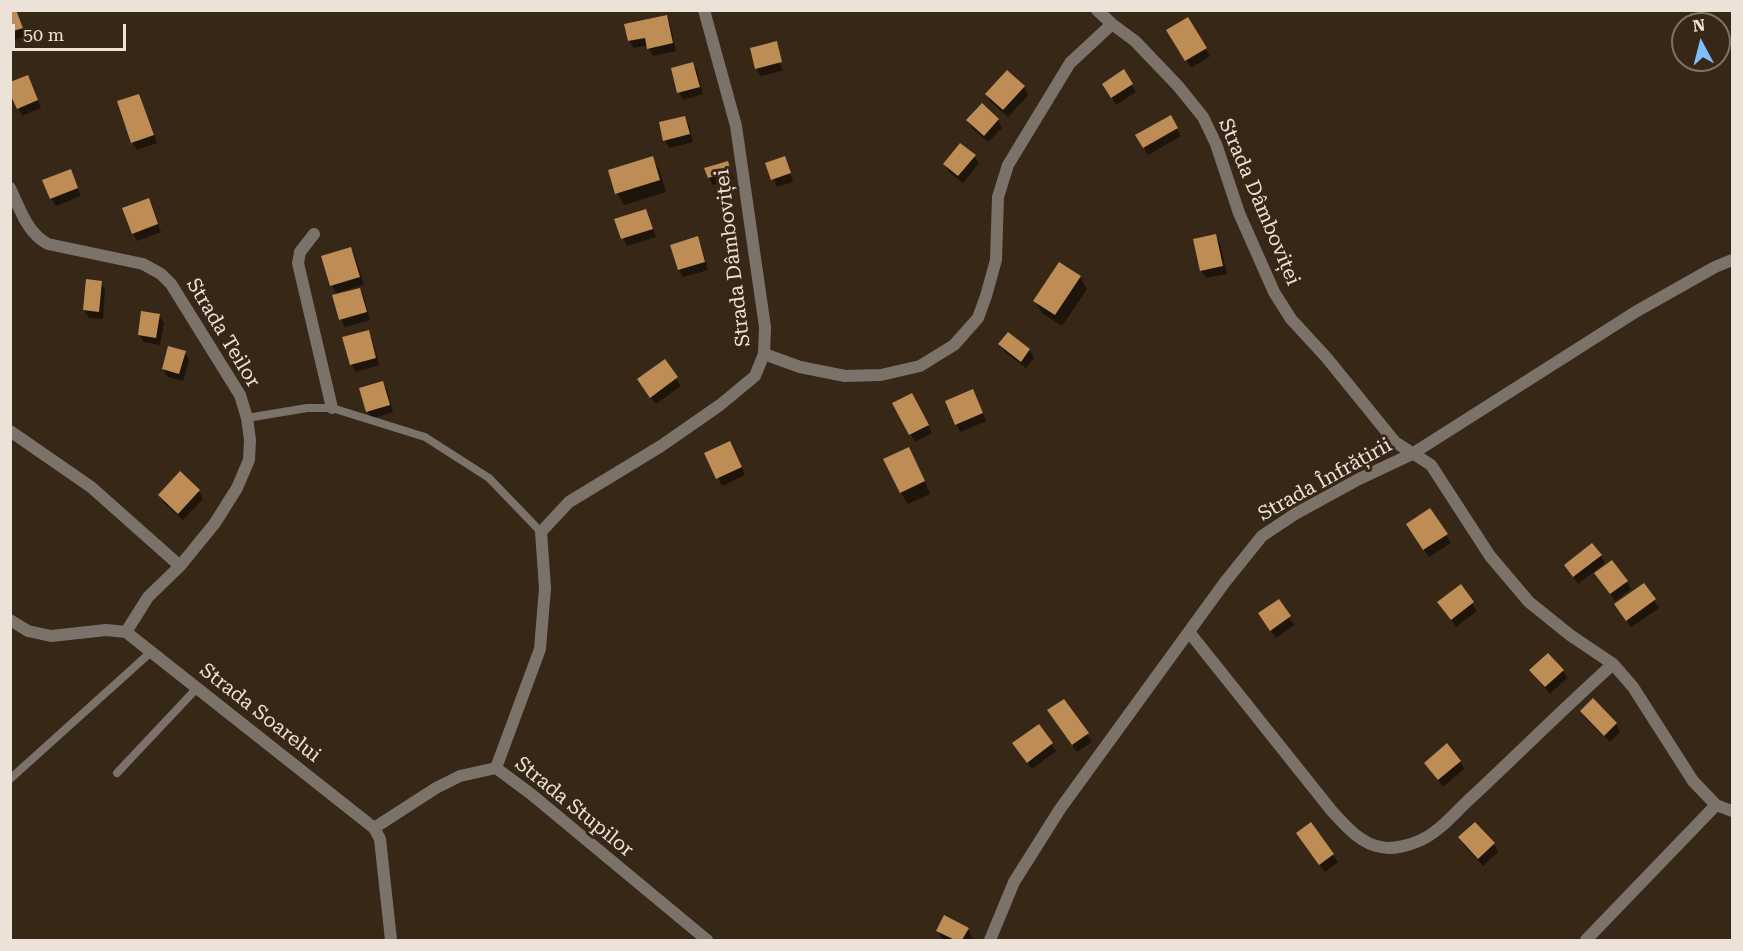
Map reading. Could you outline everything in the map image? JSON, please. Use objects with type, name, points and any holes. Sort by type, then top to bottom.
[{"type":"street","name":"Strada Dâmboviței","points":[[704,10],[736,126],[765,327],[764,354],[800,367],[845,376],[881,375],[920,366],[954,345],[978,318],[996,260],[998,197],[1008,165],[1070,63],[1112,24],[1135,41],[1178,86],[1203,117],[1216,144],[1239,213],[1274,292],[1291,319],[1326,357],[1395,442],[1431,465],[1490,556],[1529,602],[1570,635],[1613,664],[1633,687],[1692,781],[1716,805],[1732,811]]},
{"type":"street","points":[[1097,10],[1112,24]]},
{"type":"street","name":"Strada Teilor","points":[[10,188],[32,232],[39,240],[48,244],[143,264],[161,274],[171,284],[240,395],[247,418],[250,440],[249,460],[237,488],[215,524],[180,566],[148,597],[126,632]]},
{"type":"street","points":[[314,234],[300,252],[298,263],[332,408]]},
{"type":"street","name":"Strada Înfrățirii","points":[[990,940],[1014,882],[1060,808],[1225,582],[1263,536],[1359,478],[1412,454],[1637,311],[1715,267],[1732,260]]},
{"type":"street","points":[[541,532],[569,502],[661,446],[720,405],[755,376],[764,354]]},
{"type":"street","points":[[10,431],[91,487],[180,566]]},
{"type":"street","name":"Strada Stupilor","points":[[541,532],[545,588],[540,650],[496,768],[531,794],[707,940]]},
{"type":"street","points":[[10,620],[27,631],[51,636],[106,630],[126,632]]},
{"type":"street","name":"Strada Soarelui","points":[[126,632],[374,828]]},
{"type":"street","points":[[1189,632],[1330,810],[1355,834],[1383,848],[1397,847],[1421,840],[1437,829],[1613,664]]},
{"type":"street","points":[[391,940],[380,839],[374,828],[436,788],[460,776],[496,768]]},
{"type":"street","points":[[1586,940],[1716,805]]},
{"type":"lane","points":[[247,418],[307,408],[332,408],[425,437],[489,478],[541,532]]},
{"type":"lane","points":[[10,779],[151,652]]},
{"type":"lane","points":[[117,773],[197,688]]},
{"type":"building","points":[[10,10],[16,10],[23,28],[10,32]]},
{"type":"building","points":[[667,15],[673,43],[647,49],[645,38],[628,41],[624,24]]},
{"type":"building","points":[[1188,17],[1207,48],[1185,61],[1166,30]]},
{"type":"building","points":[[777,41],[782,62],[755,69],[750,48]]},
{"type":"building","points":[[693,62],[700,87],[677,93],[671,68]]},
{"type":"building","points":[[1124,69],[1133,84],[1111,98],[1102,84]]},
{"type":"building","points":[[1007,70],[1025,86],[1003,110],[985,94]]},
{"type":"building","points":[[28,75],[38,100],[17,109],[10,94],[10,82]]},
{"type":"building","points":[[139,94],[154,135],[131,143],[117,101]]},
{"type":"building","points":[[982,103],[999,119],[984,136],[966,120]]},
{"type":"building","points":[[1171,115],[1178,128],[1143,148],[1135,135]]},
{"type":"building","points":[[685,116],[690,134],[663,141],[659,122]]},
{"type":"building","points":[[960,143],[976,155],[958,176],[943,164]]},
{"type":"building","points":[[653,156],[660,180],[615,194],[608,170]]},
{"type":"building","points":[[785,156],[791,173],[771,180],[765,163]]},
{"type":"building","points":[[728,161],[731,171],[708,178],[704,168]]},
{"type":"building","points":[[71,169],[78,188],[50,199],[42,180]]},
{"type":"building","points":[[149,198],[158,224],[132,234],[122,208]]},
{"type":"building","points":[[646,209],[653,229],[621,239],[614,219]]},
{"type":"building","points":[[1216,234],[1223,266],[1200,271],[1193,239]]},
{"type":"building","points":[[698,236],[705,262],[678,270],[670,245]]},
{"type":"building","points":[[351,247],[360,277],[330,286],[321,256]]},
{"type":"building","points":[[1059,262],[1081,276],[1055,315],[1033,301]]},
{"type":"building","points":[[86,279],[102,281],[99,312],[83,310]]},
{"type":"building","points":[[360,288],[367,312],[339,320],[332,295]]},
{"type":"building","points":[[141,311],[160,314],[156,338],[138,335]]},
{"type":"building","points":[[369,330],[376,358],[350,365],[342,337]]},
{"type":"building","points":[[1008,332],[1030,349],[1021,362],[998,344]]},
{"type":"building","points":[[168,346],[186,351],[179,374],[162,369]]},
{"type":"building","points":[[665,359],[678,377],[650,398],[637,379]]},
{"type":"building","points":[[383,381],[390,405],[366,412],[359,388]]},
{"type":"building","points":[[973,389],[983,413],[955,425],[945,401]]},
{"type":"building","points":[[912,393],[929,425],[909,435],[892,403]]},
{"type":"building","points":[[730,441],[742,467],[716,479],[704,453]]},
{"type":"building","points":[[909,447],[925,481],[900,493],[883,459]]},
{"type":"building","points":[[180,471],[200,490],[178,514],[158,495]]},
{"type":"building","points":[[1430,508],[1448,534],[1423,550],[1406,524]]},
{"type":"building","points":[[1592,543],[1602,555],[1573,577],[1564,565]]},
{"type":"building","points":[[1612,560],[1628,581],[1610,594],[1594,573]]},
{"type":"building","points":[[1644,583],[1656,599],[1626,621],[1614,604]]},
{"type":"building","points":[[1461,584],[1474,602],[1451,620],[1437,602]]},
{"type":"building","points":[[1279,599],[1291,616],[1270,631],[1258,613]]},
{"type":"building","points":[[1548,653],[1564,670],[1545,687],[1529,670]]},
{"type":"building","points":[[1593,698],[1617,723],[1604,736],[1580,711]]},
{"type":"building","points":[[1064,699],[1089,733],[1072,745],[1047,710]]},
{"type":"building","points":[[1039,724],[1053,743],[1027,763],[1012,743]]},
{"type":"building","points":[[1447,743],[1461,761],[1438,780],[1424,763]]},
{"type":"building","points":[[1311,822],[1334,854],[1319,865],[1296,833]]},
{"type":"building","points":[[1475,822],[1495,843],[1478,859],[1458,837]]},
{"type":"building","points":[[944,915],[969,928],[962,940],[955,940],[936,931]]}]
